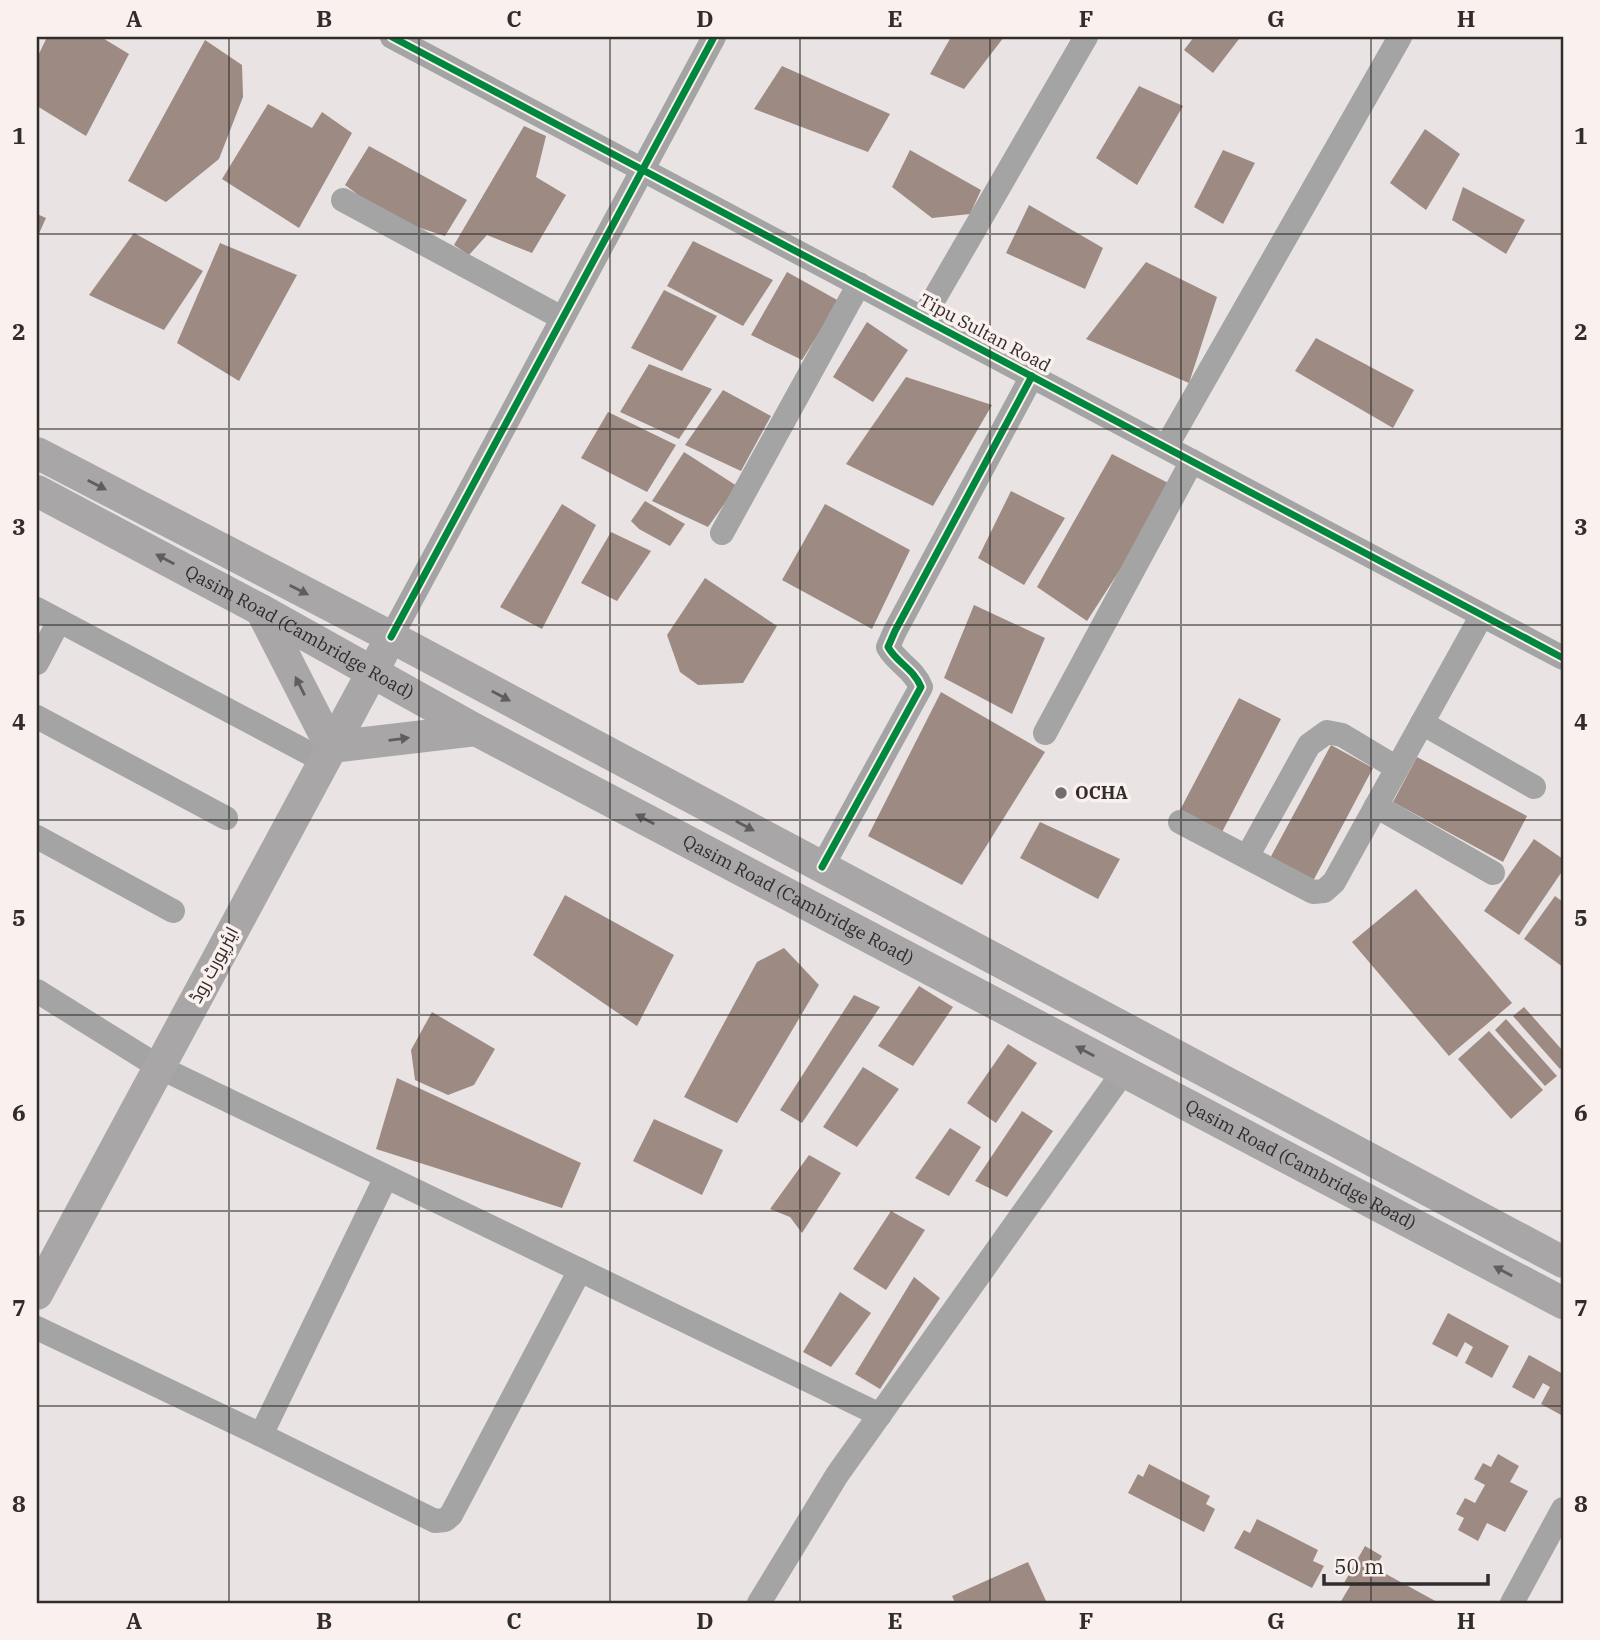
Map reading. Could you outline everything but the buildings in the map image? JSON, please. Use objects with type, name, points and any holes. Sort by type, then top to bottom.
[{"type":"main road","name":"Qasim Road (Cambridge Road)","points":[[37,453],[390,637],[1563,1262]]},
{"type":"main road","name":"Qasim Road (Cambridge Road)","points":[[37,491],[261,610],[476,730],[1563,1303]]},
{"type":"main road","points":[[261,610],[328,754],[476,730]]},
{"type":"main road","name":"ایئرپورٹ روڈ","points":[[37,1294],[390,637]]},
{"type":"street","name":"Tipu Sultan Road","points":[[392,37],[1563,658]]},
{"type":"street","points":[[390,637],[714,37]]},
{"type":"street","points":[[923,318],[1086,37]]},
{"type":"street","points":[[1166,447],[1400,37]]},
{"type":"street","points":[[343,200],[562,318]]},
{"type":"street","points":[[722,533],[859,284]]},
{"type":"street","points":[[822,867],[921,687],[917,675],[894,657],[888,647],[1032,376]]},
{"type":"street","points":[[1045,733],[1192,461]]},
{"type":"street","points":[[37,609],[328,754]]},
{"type":"street","points":[[1180,821],[1313,892],[1324,891],[1334,882],[1482,615]]},
{"type":"street","points":[[37,663],[59,621]]},
{"type":"street","points":[[37,717],[226,818]]},
{"type":"street","points":[[1422,723],[1534,787]]},
{"type":"street","points":[[1247,857],[1309,745],[1327,732],[1342,735],[1397,768]]},
{"type":"street","points":[[1376,806],[1493,873]]},
{"type":"street","points":[[37,837],[173,911]]},
{"type":"street","points":[[37,991],[159,1067],[880,1415]]},
{"type":"street","points":[[759,1603],[836,1475],[1124,1071]]},
{"type":"street","points":[[261,1435],[386,1177]]},
{"type":"street","points":[[37,1328],[435,1521],[446,1520],[451,1516],[580,1270]]},
{"type":"street","points":[[1512,1603],[1563,1509]]},
{"type":"cycle path","points":[[392,37],[1563,658]]},
{"type":"cycle path","points":[[391,637],[714,37]]},
{"type":"cycle path","points":[[822,867],[921,687],[914,675],[888,647],[1032,376]]},
{"type":"place","name":"OCHA","points":[[1061,793]]}]
